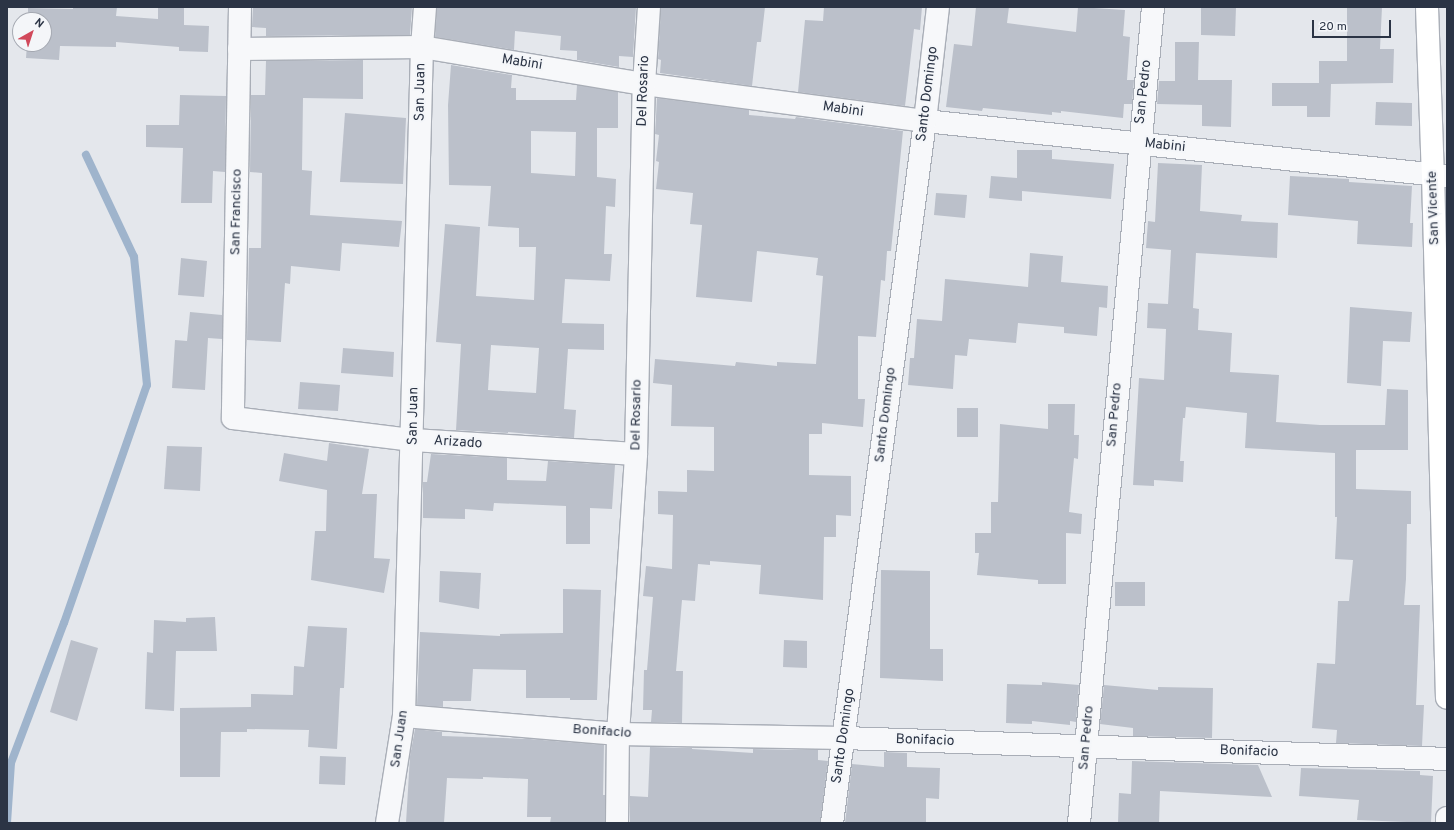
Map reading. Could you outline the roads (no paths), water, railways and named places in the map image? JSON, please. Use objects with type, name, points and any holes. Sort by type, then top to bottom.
[{"type":"main road","name":"San Vicente","points":[[1427,7],[1440,175],[1447,698]]},
{"type":"street","name":"San Francisco","points":[[233,418],[240,7]]},
{"type":"street","name":"San Juan","points":[[387,823],[404,716],[413,440],[422,47],[425,7]]},
{"type":"street","name":"Del Rosario","points":[[617,823],[618,734],[636,454],[644,84],[648,7]]},
{"type":"street","name":"Santo Domingo","points":[[832,823],[925,121],[938,7]]},
{"type":"street","name":"San Pedro","points":[[1079,823],[1139,143],[1153,7]]},
{"type":"street","name":"Mabini","points":[[239,50],[422,47],[644,84],[925,121],[1440,175]]},
{"type":"street","name":"Arizado","points":[[233,418],[413,440],[636,454]]},
{"type":"street","name":"Bonifacio","points":[[404,716],[618,734],[844,738],[1447,759]]},
{"type":"street","points":[[1447,818],[1447,823]]},
{"type":"waterway","points":[[7,823],[11,763],[64,623],[147,385],[134,257],[86,155]]}]
